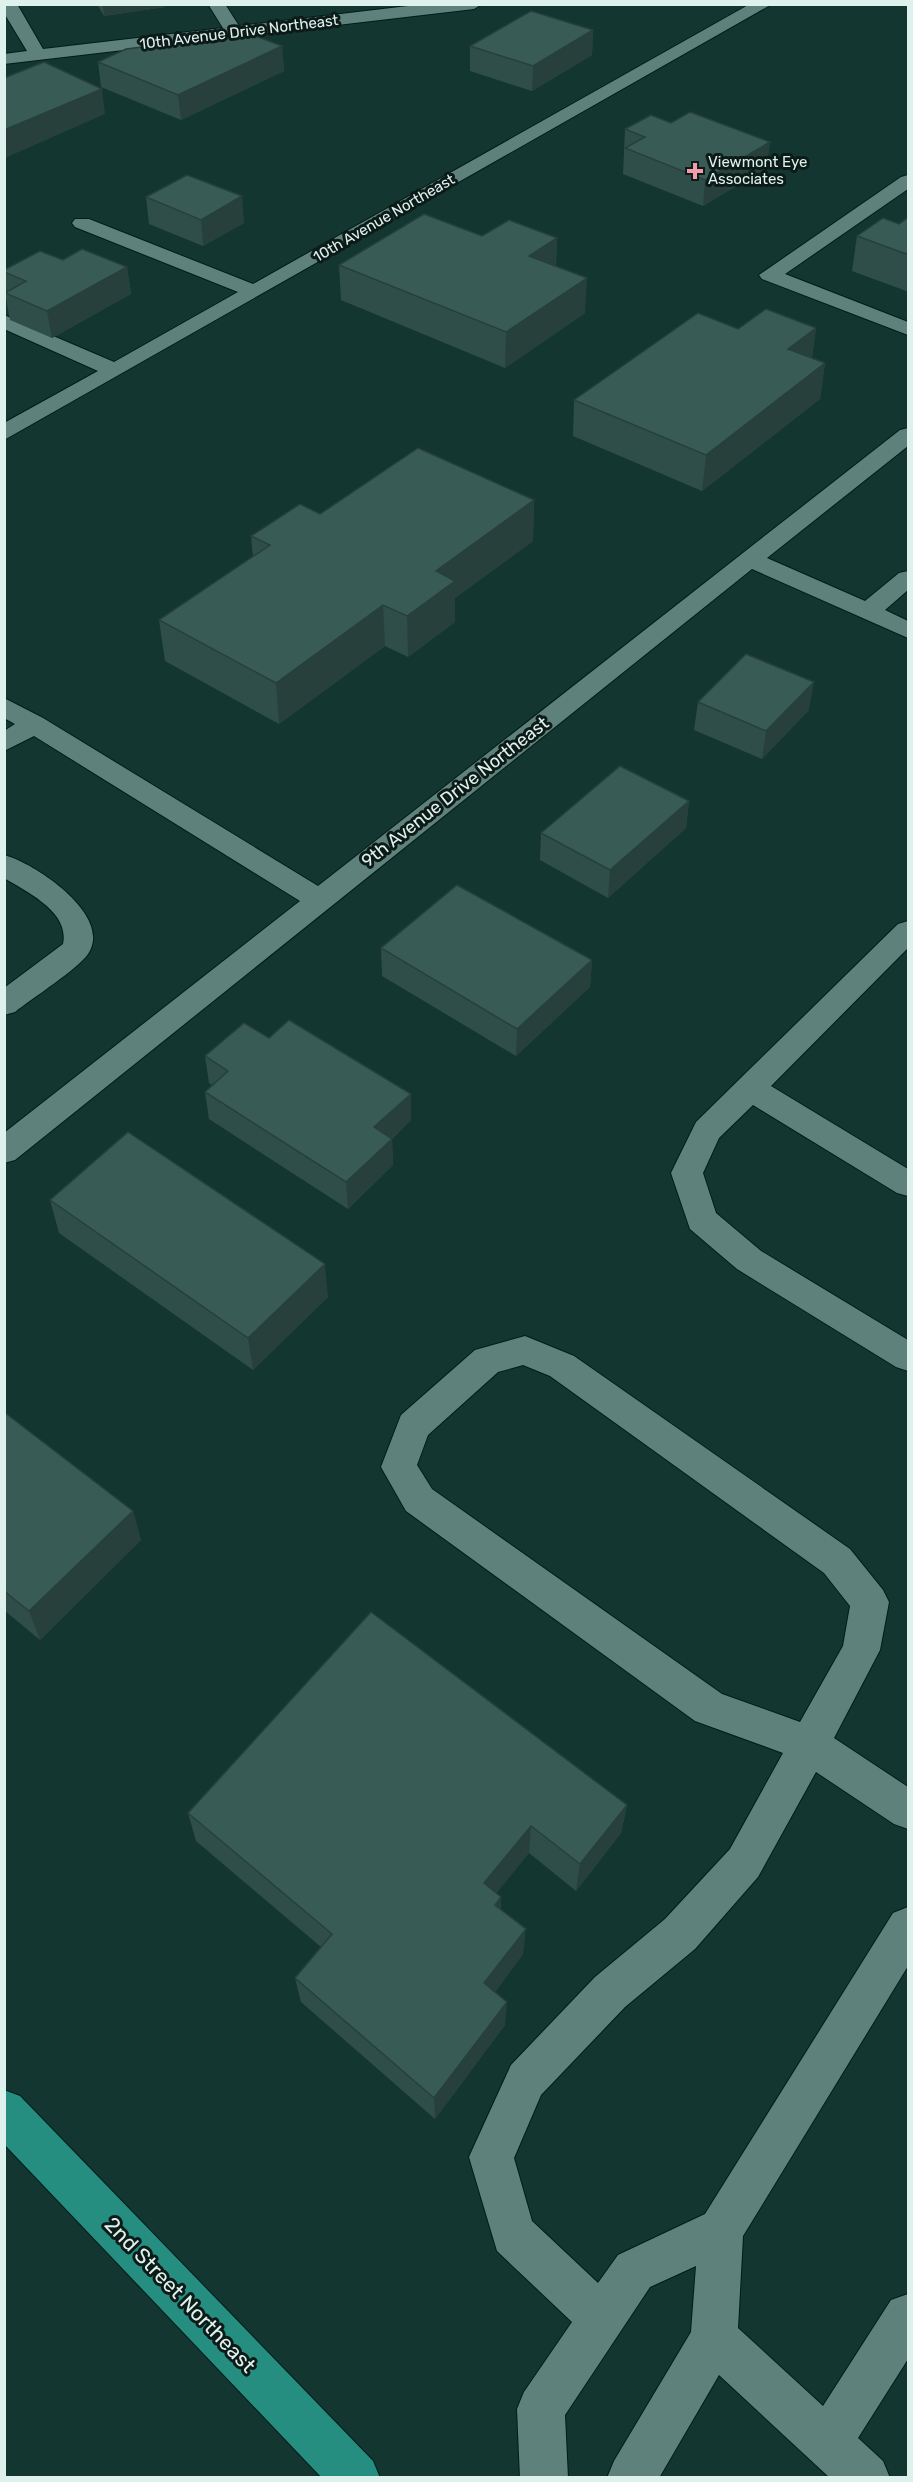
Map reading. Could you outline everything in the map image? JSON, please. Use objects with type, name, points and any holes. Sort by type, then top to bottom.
[{"type":"main road","name":"2nd Street Northeast","points":[[4,2112],[356,2478]]},
{"type":"street","points":[[8,4],[38,55]]},
{"type":"street","points":[[216,4],[236,33]]},
{"type":"street","points":[[318,4],[330,21]]},
{"type":"street","name":"10th Avenue Drive Northeast","points":[[4,59],[474,4]]},
{"type":"street","name":"10th Avenue Northeast","points":[[10,425],[113,370],[764,4]]},
{"type":"street","points":[[909,181],[769,275],[909,329]]},
{"type":"street","points":[[82,224],[253,291]]},
{"type":"street","points":[[4,321],[113,370]]},
{"type":"street","name":"9th Avenue Drive Northeast","points":[[4,1151],[909,435]]},
{"type":"street","points":[[750,559],[909,630]]},
{"type":"street","points":[[868,612],[909,578]]},
{"type":"street","points":[[4,706],[320,900]]},
{"type":"street","points":[[4,743],[34,724]]},
{"type":"street","points":[[4,864],[54,898],[72,915],[79,935],[75,949],[4,1004]]},
{"type":"street","points":[[909,931],[707,1131],[687,1173],[702,1220],[749,1260],[909,1357]]},
{"type":"street","points":[[750,1088],[909,1184]]},
{"type":"street","points":[[602,2319],[513,2235],[491,2157],[526,2080],[610,1992],[680,1934],[744,1863],[808,1744],[861,1650],[870,1602],[837,1561],[562,1366],[525,1350],[487,1360],[413,1426],[399,1467],[419,1500],[709,1708],[808,1744],[909,1810]]},
{"type":"street","points":[[631,2478],[714,2338],[721,2230],[909,1928]]},
{"type":"street","points":[[544,2478],[541,2409],[634,2271],[721,2230]]},
{"type":"street","points":[[828,2442],[909,2317]]},
{"type":"street","points":[[714,2338],[866,2478]]},
{"type":"building","points":[[531,11],[593,30],[533,66],[470,46]]},
{"type":"building","points":[[250,34],[282,46],[178,95],[98,62],[126,49]]},
{"type":"building","points":[[44,62],[102,89],[4,130],[4,78]]},
{"type":"building","points":[[690,112],[770,142],[705,180],[625,148],[645,137],[625,129],[651,115],[671,123]]},
{"type":"building","points":[[187,175],[242,196],[201,220],[146,197]]},
{"type":"building","points":[[424,214],[482,236],[509,220],[557,238],[529,256],[587,278],[506,332],[339,265]]},
{"type":"building","points":[[909,217],[909,255],[857,236],[883,218],[899,224]]},
{"type":"building","points":[[82,249],[127,267],[47,311],[5,293],[26,281],[4,270],[40,251],[63,260]]},
{"type":"building","points":[[766,309],[816,328],[788,349],[825,363],[706,455],[574,400],[698,313],[738,329]]},
{"type":"building","points":[[418,448],[534,500],[436,571],[455,581],[407,616],[383,605],[276,683],[159,620],[270,545],[251,536],[300,504],[320,514]]},
{"type":"building","points":[[746,654],[814,682],[766,731],[698,702]]},
{"type":"building","points":[[620,766],[689,801],[610,870],[541,833]]},
{"type":"building","points":[[457,885],[592,960],[517,1029],[381,948]]},
{"type":"building","points":[[289,1020],[411,1094],[374,1127],[392,1139],[346,1182],[205,1092],[228,1071],[205,1056],[244,1023],[269,1038]]},
{"type":"building","points":[[128,1132],[325,1264],[248,1338],[50,1200]]},
{"type":"building","points":[[4,1412],[133,1511],[29,1611],[4,1591]]},
{"type":"building","points":[[371,1612],[627,1805],[580,1864],[531,1826],[484,1883],[501,1897],[495,1905],[526,1929],[484,1983],[507,2002],[434,2098],[295,1978],[332,1934],[188,1813]]},
{"type":"place","name":"Viewmont Eye Associates","points":[[695,171]]}]
